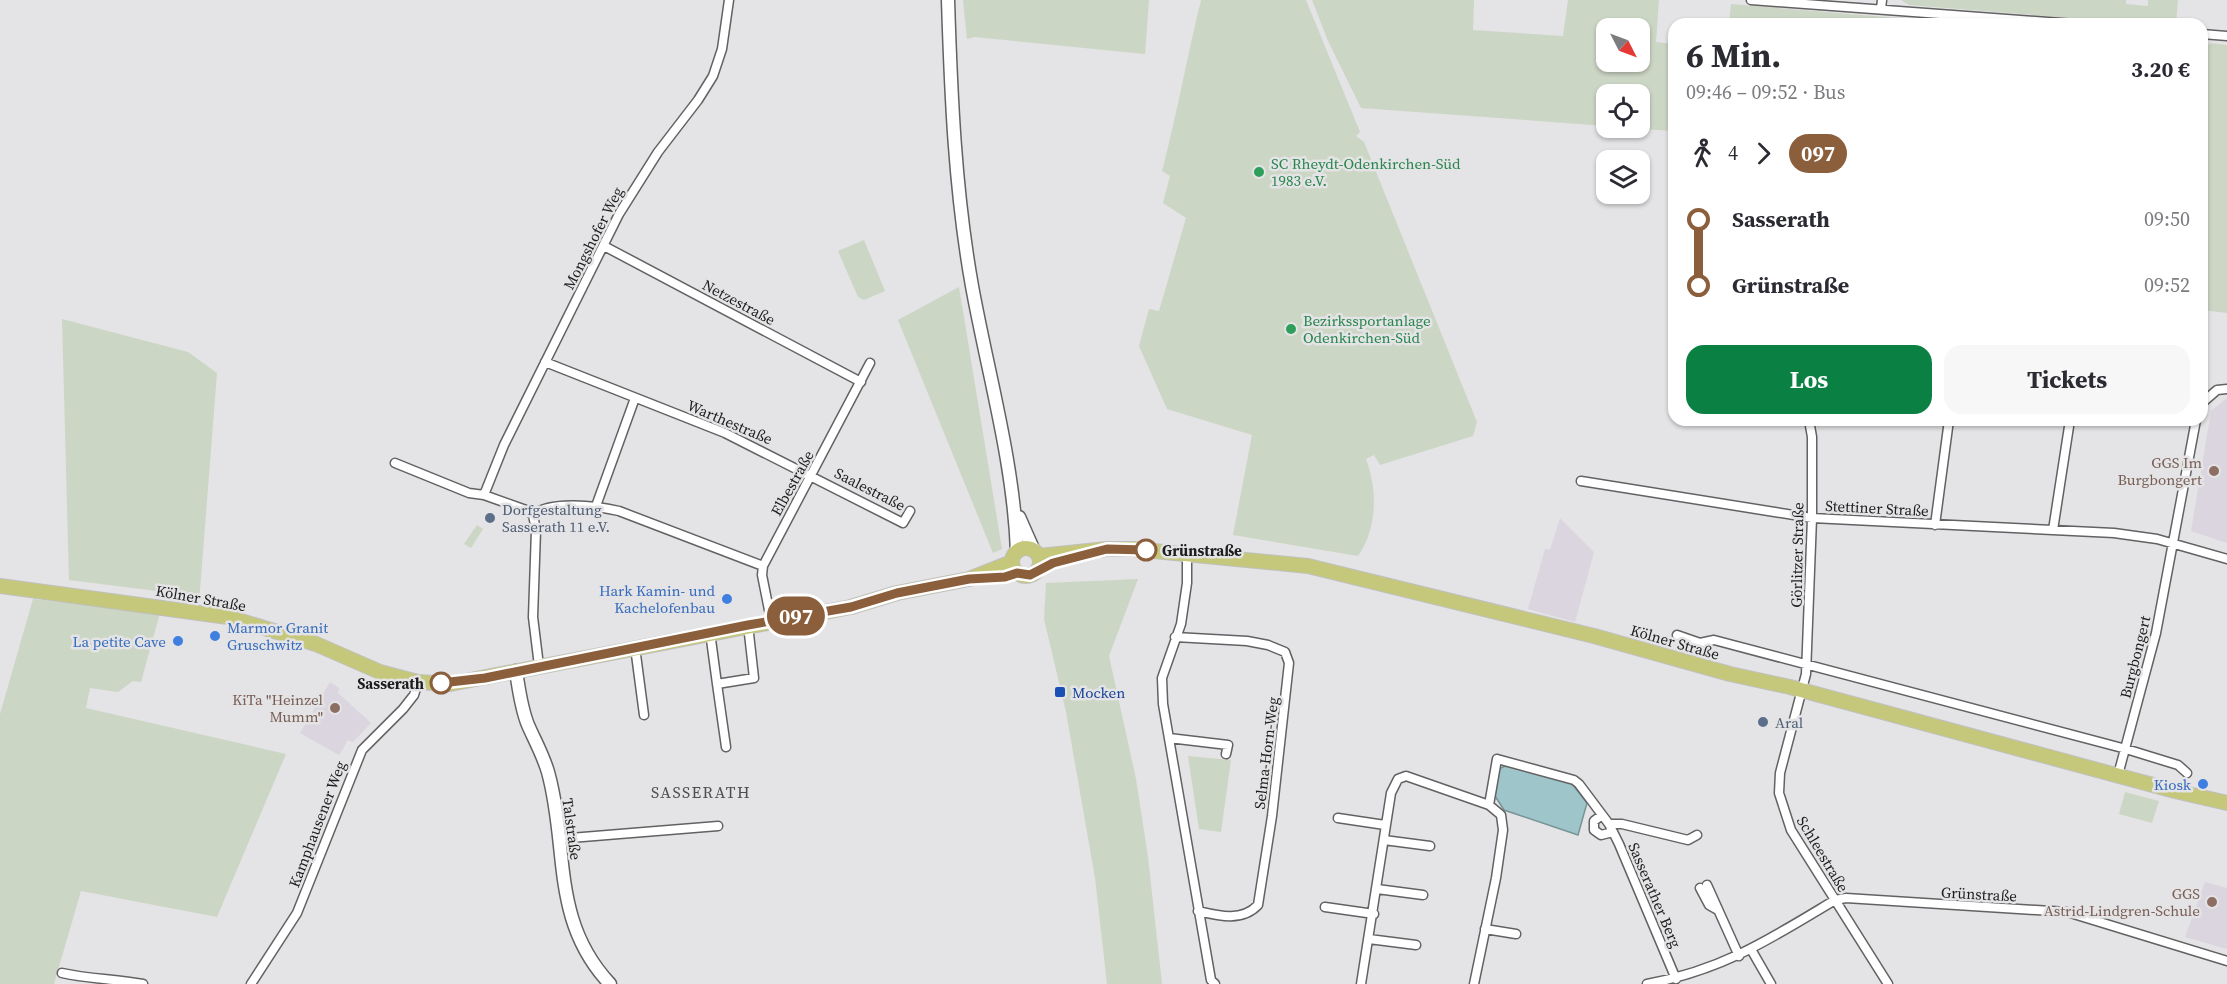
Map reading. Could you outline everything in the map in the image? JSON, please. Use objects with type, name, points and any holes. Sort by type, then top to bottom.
[{"type":"main road","points":[[948,0],[957,187],[972,285],[1014,505],[1016,562]]},
{"type":"main road","points":[[950,55],[953,0]]},
{"type":"main road","points":[[1014,505],[1037,558]]},
{"type":"main road","name":"Kölner Straße","points":[[0,586],[228,617],[316,644],[380,672],[418,682],[450,684],[771,620],[851,607],[897,593],[969,579],[1005,577],[1026,548],[1037,558],[1107,549],[1187,553],[1308,566],[1573,631],[2227,803]]},
{"type":"main road","name":"Kölner Straße","points":[[1016,562],[1030,575],[1037,558]]},
{"type":"main road","name":"Talstraße","points":[[516,671],[528,725],[548,771],[575,932],[596,968],[610,984]]},
{"type":"street","name":"Mongshofer Weg","points":[[484,495],[504,445],[634,188],[713,75],[722,49],[729,0]]},
{"type":"street","points":[[1751,0],[1882,5],[2014,18]]},
{"type":"street","points":[[2208,34],[2227,36]]},
{"type":"street","name":"Netzestraße","points":[[604,246],[861,382]]},
{"type":"street","name":"Warthestraße","points":[[545,362],[725,433],[812,475]]},
{"type":"street","name":"Elbestraße","points":[[763,566],[870,363]]},
{"type":"street","points":[[2208,398],[2217,390],[2227,389]]},
{"type":"street","points":[[596,506],[635,398]]},
{"type":"street","name":"Görlitzer Straße","points":[[1803,691],[1807,664],[1812,518],[1810,426]]},
{"type":"street","points":[[1935,525],[1948,426]]},
{"type":"street","points":[[2053,530],[2069,426]]},
{"type":"street","name":"Burgbongert","points":[[2118,775],[2156,633],[2195,426]]},
{"type":"street","points":[[395,464],[469,493],[484,495],[526,510],[533,515],[536,530],[533,617],[539,666]]},
{"type":"street","name":"Saalestraße","points":[[812,475],[903,523],[910,512]]},
{"type":"street","name":"Stettiner Straße","points":[[1581,481],[1812,518],[2114,533],[2174,544]]},
{"type":"street","points":[[533,515],[541,508],[596,506],[619,511],[763,566],[762,575],[771,620]]},
{"type":"street","points":[[2174,544],[2227,560]]},
{"type":"street","points":[[1187,553],[1184,604],[1162,678],[1169,738],[1198,911],[1211,980],[1215,984]]},
{"type":"street","points":[[717,684],[754,678],[748,625]]},
{"type":"street","points":[[710,632],[726,747]]},
{"type":"street","name":"Kölner Straße","points":[[1677,635],[1700,643],[1714,640],[2126,749],[2178,765],[2187,773]]},
{"type":"street","name":"Selma-Horn-Weg","points":[[1175,637],[1268,645],[1285,652],[1289,663],[1272,816],[1258,905],[1250,914],[1238,917],[1198,911]]},
{"type":"street","points":[[636,647],[644,715]]},
{"type":"street","name":"Kamphausener Weg","points":[[251,984],[297,913],[362,750],[412,698],[418,682]]},
{"type":"street","name":"Schleestraße","points":[[1803,691],[1780,773],[1779,793],[1791,830],[1888,984]]},
{"type":"street","points":[[1169,738],[1228,746],[1226,754]]},
{"type":"street","name":"Sasserather Berg","points":[[1489,805],[1497,759],[1574,780],[1611,828],[1676,979]]},
{"type":"street","points":[[1360,984],[1374,914],[1391,793],[1398,779],[1406,776],[1489,805],[1501,815],[1503,830],[1474,984]]},
{"type":"street","points":[[1602,814],[1594,822],[1594,830],[1601,835],[1611,828]]},
{"type":"street","points":[[1338,818],[1385,825]]},
{"type":"street","name":"Sasserather Berg","points":[[1611,828],[1622,824],[1688,840],[1697,835]]},
{"type":"street","points":[[558,839],[718,826]]},
{"type":"street","points":[[1384,840],[1430,846]]},
{"type":"street","points":[[1704,886],[1717,904],[1716,909],[1739,956]]},
{"type":"street","points":[[1377,889],[1423,895]]},
{"type":"street","name":"Grünstraße","points":[[1835,900],[1846,898],[2067,912],[2227,961]]},
{"type":"street","points":[[1647,984],[1676,979],[1752,951],[1835,900]]},
{"type":"street","points":[[1325,907],[1374,914]]},
{"type":"street","points":[[1485,929],[1516,934]]},
{"type":"street","points":[[1369,939],[1416,945]]},
{"type":"street","points":[[1752,951],[1771,984]]},
{"type":"street","points":[[62,973],[95,980],[110,978],[143,984]]},
{"type":"shaded area","name":"GGS Im Burgbongert","points":[[2227,398],[2227,543],[2191,531],[2211,411]]},
{"type":"shaded area","points":[[1560,518],[1594,552],[1575,622],[1528,609],[1545,549],[1550,550]]},
{"type":"shaded area","name":"KiTa \"Heinzel Mumm\"","points":[[330,682],[339,688],[338,693],[371,723],[353,742],[348,740],[339,755],[300,733]]},
{"type":"shaded area","name":"GGS Astrid-Lindgren-Schule","points":[[2205,882],[2227,888],[2227,949],[2185,937]]},
{"type":"green space","points":[[963,0],[1149,0],[1145,54],[974,37],[967,39]]},
{"type":"green space","name":"Bezirkssportanlage Odenkirchen-Süd","points":[[1201,0],[1306,0],[1360,132],[1356,136],[1364,142],[1477,422],[1473,436],[1380,465],[1374,455],[1366,459],[1370,471],[1374,509],[1369,534],[1358,556],[1233,535],[1252,435],[1167,409],[1139,346],[1149,309],[1159,311],[1186,218],[1163,203],[1170,176],[1162,171]]},
{"type":"green space","points":[[1312,0],[1474,0],[1473,30],[1563,36],[1568,0],[1659,0],[1656,42],[1668,43],[1668,131],[1650,130],[1650,84],[1596,84],[1596,125],[1361,108],[1328,41]]},
{"type":"green space","points":[[1901,0],[2126,0],[2126,4],[2148,6],[2148,0],[2178,0],[2176,18],[2070,18],[1909,5]]},
{"type":"green space","points":[[1731,4],[1898,18],[1730,18]]},
{"type":"green space","points":[[2211,43],[2227,45],[2227,313],[2208,311],[2208,45]]},
{"type":"green space","points":[[864,240],[885,291],[864,300],[858,297],[838,251]]},
{"type":"green space","points":[[959,287],[1002,549],[993,553],[898,320]]},
{"type":"green space","points":[[62,319],[188,352],[217,373],[199,603],[157,591],[69,580]]},
{"type":"green space","points":[[477,525],[483,529],[471,548],[464,544]]},
{"type":"green space","points":[[1138,579],[1109,656],[1136,779],[1148,857],[1162,984],[1107,984],[1095,878],[1066,712],[1044,619],[1046,583]]},
{"type":"green space","points":[[33,599],[160,613],[141,682],[133,681],[118,692],[90,688],[86,708],[286,754],[217,917],[81,891],[54,984],[0,984],[0,714]]},
{"type":"green space","points":[[1188,756],[1231,760],[1221,832],[1199,829]]},
{"type":"green space","points":[[2125,792],[2159,801],[2152,823],[2119,814]]},
{"type":"water","points":[[1505,766],[1569,780],[1587,803],[1578,835],[1504,810],[1495,796],[1499,769]]},
{"type":"bus line","name":"097","points":[[441,683],[450,684],[485,678],[748,625],[851,607],[897,593],[969,579],[1005,577],[1017,573],[1026,576],[1053,563],[1107,549],[1146,550]]},
{"type":"place","name":"SC Rheydt-Odenkirchen-Süd 1983 e.V.","points":[[1259,172]]},
{"type":"place","name":"Bezirkssportanlage Odenkirchen-Süd","points":[[1291,329]]},
{"type":"place","name":"GGS Im Burgbongert","points":[[2214,471]]},
{"type":"place","name":"Dorfgestaltung Sasserath 11 e.V.","points":[[490,518]]},
{"type":"place","name":"Grünstraße","points":[[1146,550]]},
{"type":"place","name":"Hark Kamin- und Kachelofenbau","points":[[727,599]]},
{"type":"place","name":"Marmor Granit Gruschwitz","points":[[215,636]]},
{"type":"place","name":"La petite Cave","points":[[178,641]]},
{"type":"place","name":"Sasserath","points":[[441,683]]},
{"type":"place","name":"Mocken","points":[[1060,692]]},
{"type":"place","name":"KiTa \"Heinzel Mumm\"","points":[[335,708]]},
{"type":"place","name":"Aral","points":[[1763,722]]},
{"type":"place","name":"Kiosk","points":[[2203,784]]},
{"type":"place","name":"GGS Astrid-Lindgren-Schule","points":[[2212,902]]},
{"type":"district","name":"SASSERATH","points":[[701,792]]}]
